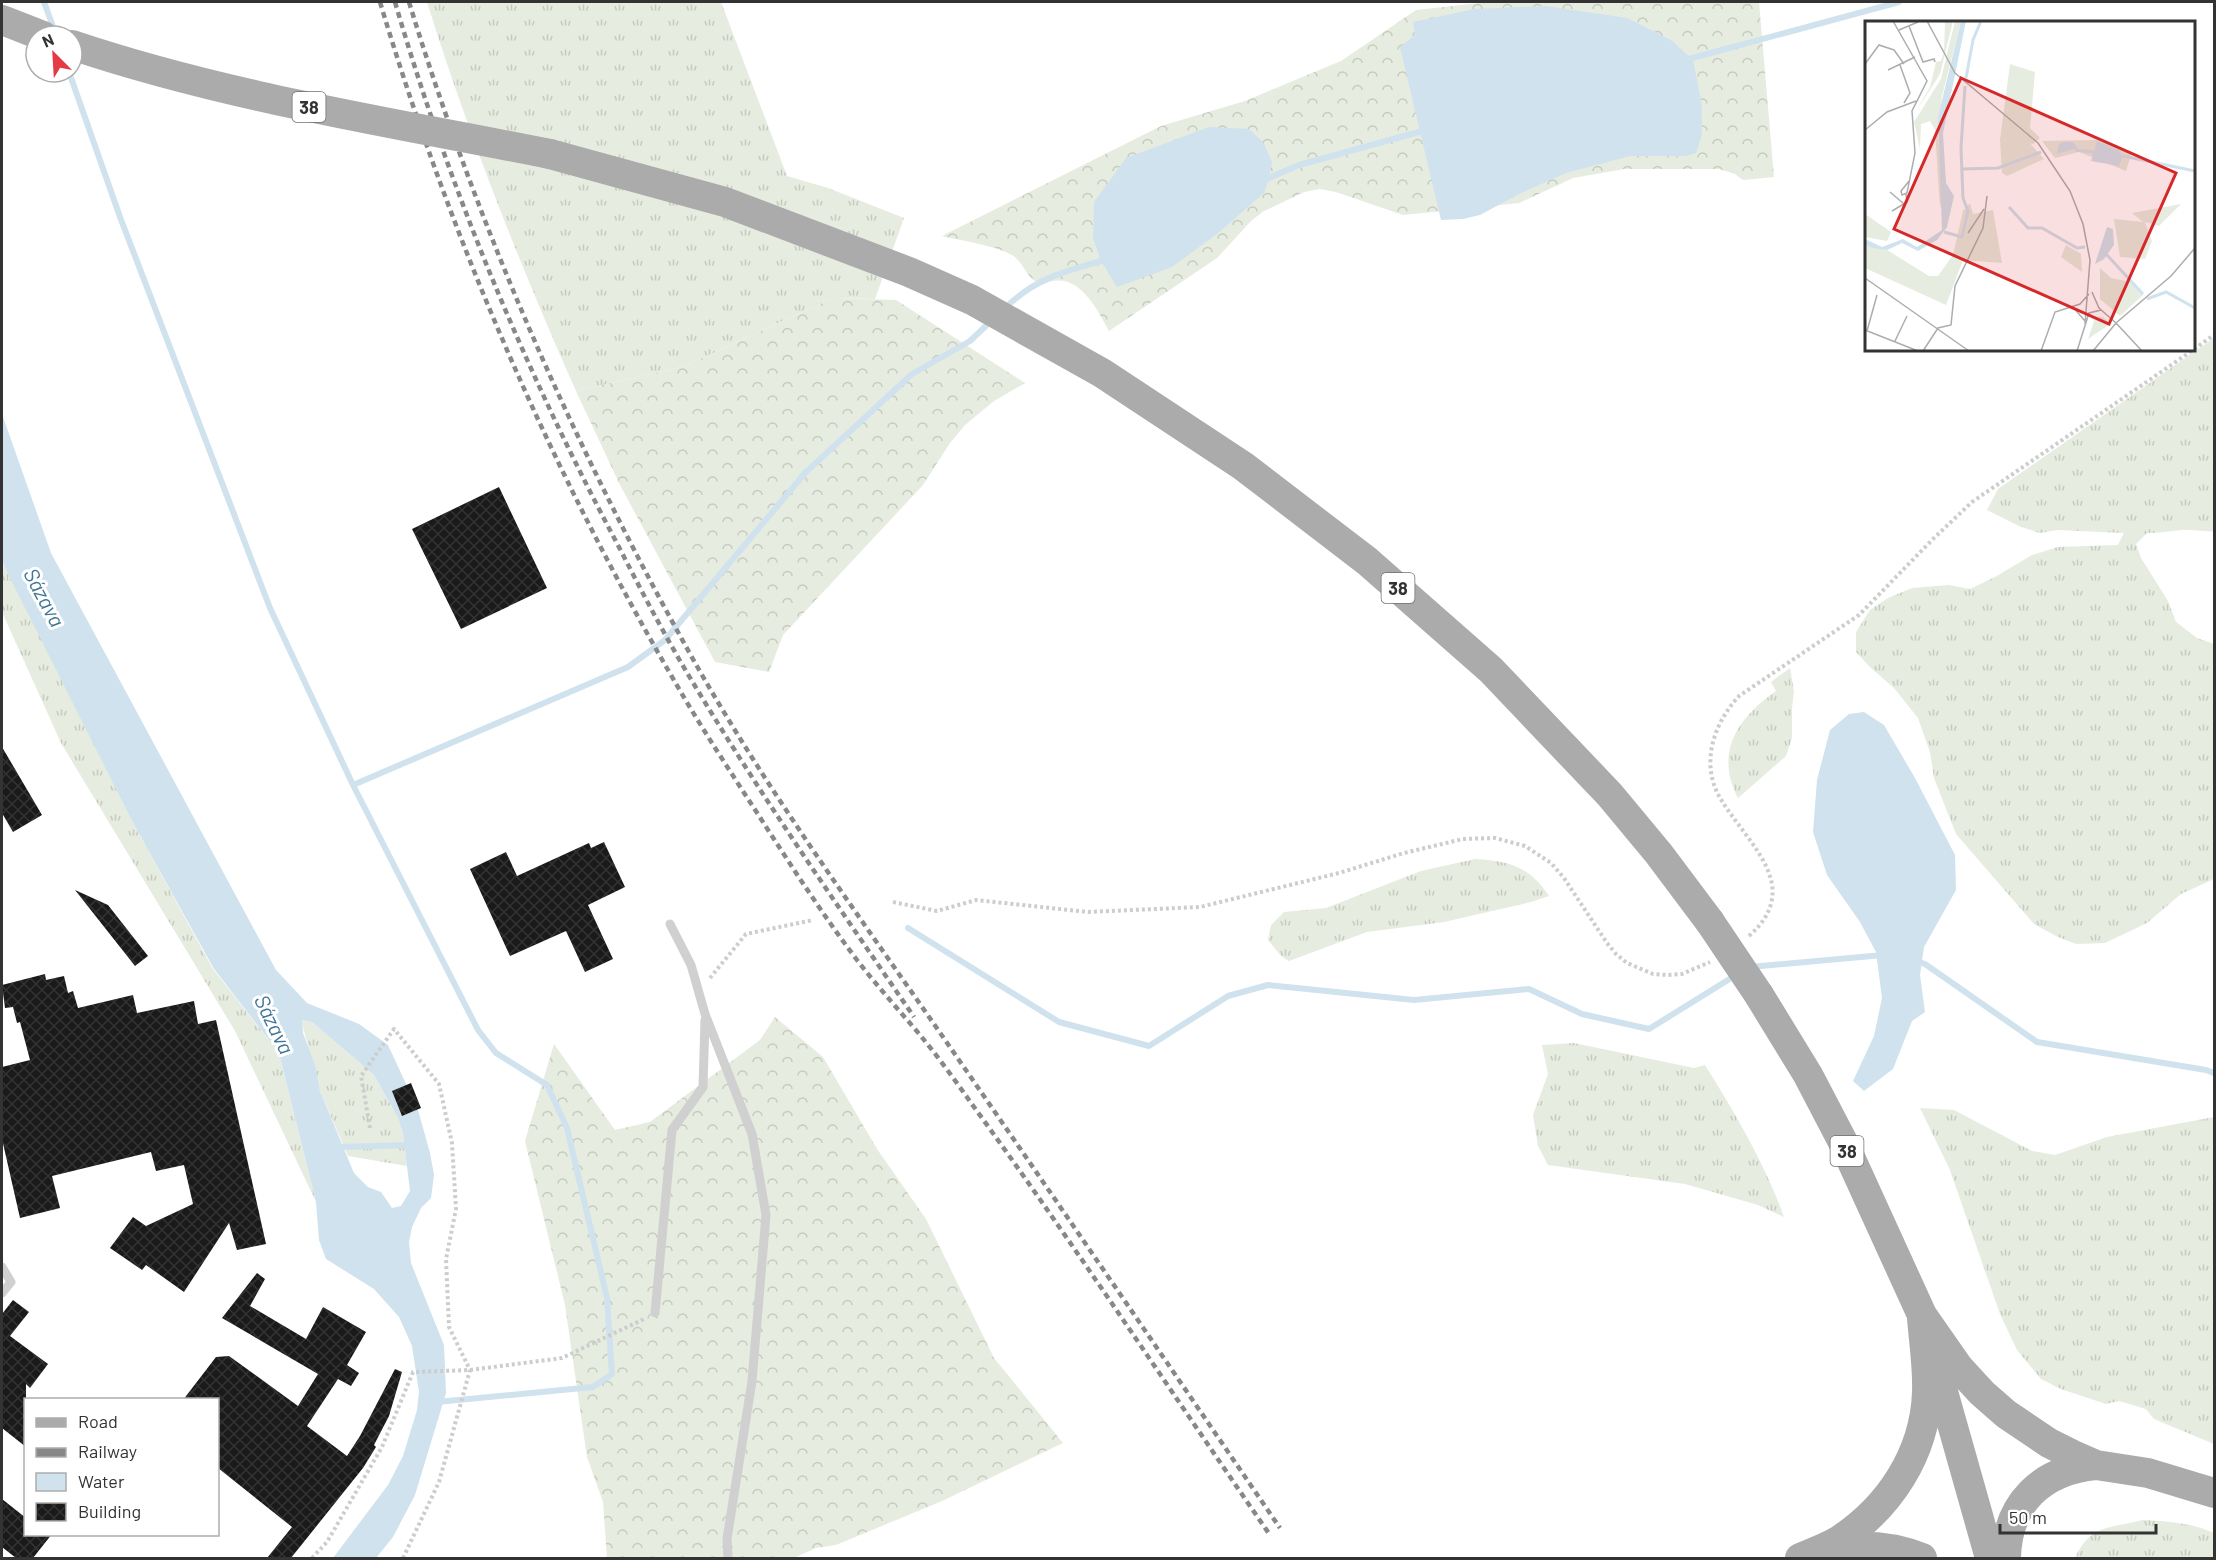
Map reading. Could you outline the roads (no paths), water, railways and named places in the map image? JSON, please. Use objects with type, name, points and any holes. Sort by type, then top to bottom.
[{"type":"main road","points":[[2,20],[24,28]]},
{"type":"main road","name":"38","points":[[84,49],[138,68],[250,95],[550,154],[725,202],[909,272],[972,300],[1102,373],[1243,466],[1376,569],[1491,670],[1553,733],[1631,820],[1710,922],[1759,995],[1808,1075],[1844,1144],[1922,1315],[1990,1558]]},
{"type":"main road","points":[[1922,1315],[1959,1368],[1982,1393],[2006,1414],[2049,1443],[2096,1465],[2148,1473],[2214,1493]]},
{"type":"main road","points":[[1807,1555],[1835,1542],[1872,1515],[1894,1489],[1911,1459],[1925,1416],[1927,1392],[1922,1315]]},
{"type":"main road","points":[[2006,1558],[2006,1540],[2010,1525],[2026,1497],[2037,1486],[2065,1470],[2096,1465]]},
{"type":"main road","points":[[1807,1555],[1855,1546],[1896,1550],[1922,1558]]},
{"type":"lane","points":[[670,924],[691,965],[705,1014],[752,1134],[766,1215],[752,1381],[727,1539],[728,1558]]},
{"type":"lane","points":[[656,1313],[672,1130],[703,1087],[705,1014]]},
{"type":"lane","points":[[2,1267],[11,1282],[2,1293]]},
{"type":"water","points":[[1546,6],[1627,18],[1671,40],[1693,60],[1702,106],[1702,134],[1696,153],[1686,156],[1630,156],[1566,173],[1480,215],[1463,219],[1441,220],[1400,47],[1415,35],[1413,22],[1475,9]]},
{"type":"water","points":[[1209,127],[1249,129],[1263,142],[1272,162],[1264,193],[1217,234],[1172,267],[1117,287],[1101,261],[1093,238],[1094,202],[1126,158]]},
{"type":"water","name":"Sázava","points":[[2,414],[51,553],[276,970],[307,1003],[359,1024],[388,1045],[418,1110],[434,1175],[431,1198],[421,1208],[412,1227],[409,1242],[411,1263],[444,1345],[446,1393],[415,1495],[393,1537],[376,1558],[333,1558],[388,1485],[403,1456],[417,1410],[419,1392],[412,1346],[399,1317],[374,1289],[326,1259],[319,1240],[316,1202],[279,1053],[214,969],[132,821],[2,558]],"holes":[[[302,1020],[312,1022],[374,1075],[398,1118],[403,1134],[410,1191],[401,1206],[392,1208],[381,1192],[368,1187],[354,1173],[320,1091],[315,1065],[303,1033]]]},
{"type":"water","points":[[1864,712],[1884,725],[1915,778],[1955,855],[1956,890],[1924,947],[1920,975],[1925,1012],[1912,1021],[1893,1069],[1864,1091],[1853,1081],[1874,1036],[1882,998],[1876,952],[1860,922],[1827,875],[1813,832],[1817,780],[1830,730],[1849,714]]},
{"type":"waterway","points":[[44,2],[52,24]]},
{"type":"waterway","points":[[1685,60],[1899,2]]},
{"type":"waterway","points":[[73,84],[120,217],[270,608],[353,785],[478,1030],[496,1053],[547,1085],[567,1128],[607,1298],[612,1374],[593,1387],[437,1402]]},
{"type":"waterway","points":[[1264,180],[1299,165],[1426,130]]},
{"type":"waterway","points":[[1005,308],[1017,297],[1053,276],[1108,259]]},
{"type":"waterway","points":[[353,785],[628,667],[665,640],[805,473],[912,374],[970,341],[991,321]]},
{"type":"waterway","points":[[908,928],[1059,1022],[1149,1046],[1228,996],[1268,985],[1414,1000],[1529,989],[1582,1014],[1649,1029],[1736,975]]},
{"type":"waterway","points":[[1750,967],[1883,955]]},
{"type":"waterway","points":[[1916,961],[1925,964],[2037,1042],[2214,1073]]},
{"type":"waterway","points":[[338,1147],[412,1145]]},
{"type":"railway","points":[[380,2],[438,178],[507,351],[586,519],[675,682],[728,768],[832,926],[961,1089],[1086,1266],[1270,1535]]},
{"type":"railway","points":[[395,2],[440,143],[493,281],[553,417],[637,583],[682,665],[718,724],[800,850],[914,1017]]},
{"type":"railway","points":[[409,2],[467,174],[536,343],[613,508],[698,668],[755,763],[816,855],[1028,1159],[1280,1528]]}]
